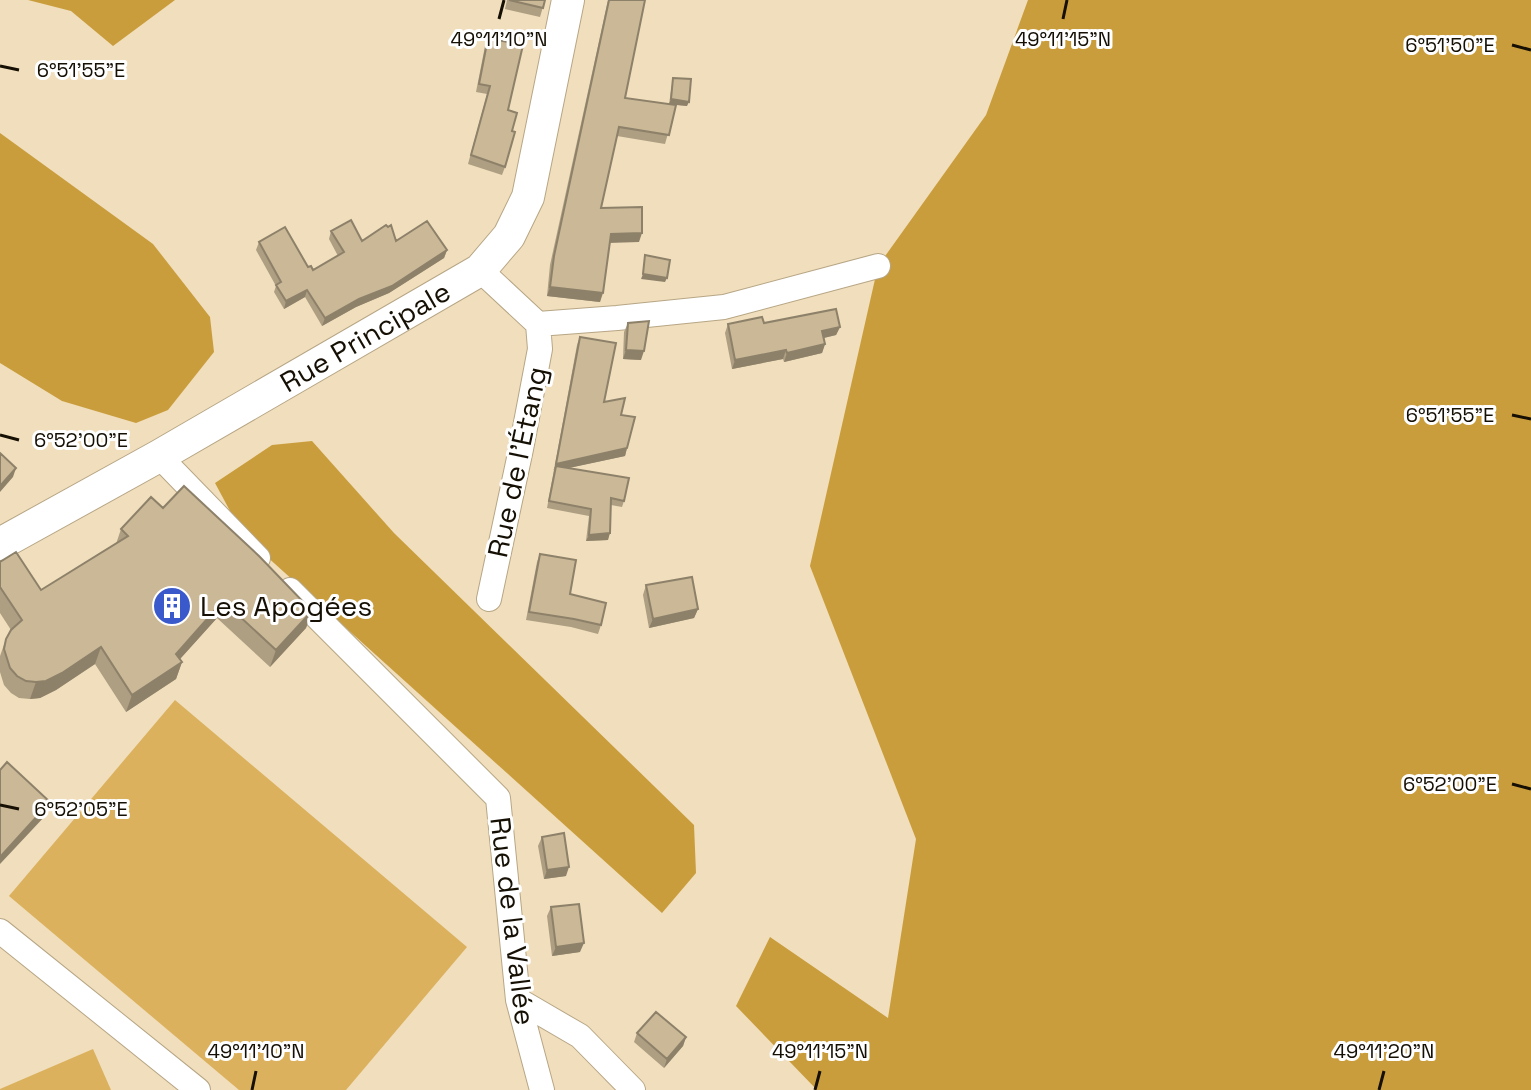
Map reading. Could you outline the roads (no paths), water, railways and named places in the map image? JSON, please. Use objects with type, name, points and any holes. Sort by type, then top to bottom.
[{"type":"main road","name":"Rue Principale","points":[[0,544],[480,270],[509,236],[528,197],[568,0]]},
{"type":"street","points":[[480,270],[538,324],[724,307],[878,266]]},
{"type":"street","name":"Rue de l'Étang","points":[[489,599],[540,349],[538,324]]},
{"type":"street","name":"Rue de la Vallée","points":[[159,456],[498,798],[518,1000],[542,1090]]},
{"type":"street","points":[[0,931],[198,1090]]},
{"type":"street","points":[[518,1000],[580,1036],[633,1090]]},
{"type":"place","name":"Les Apogées","points":[[172,606]]}]
